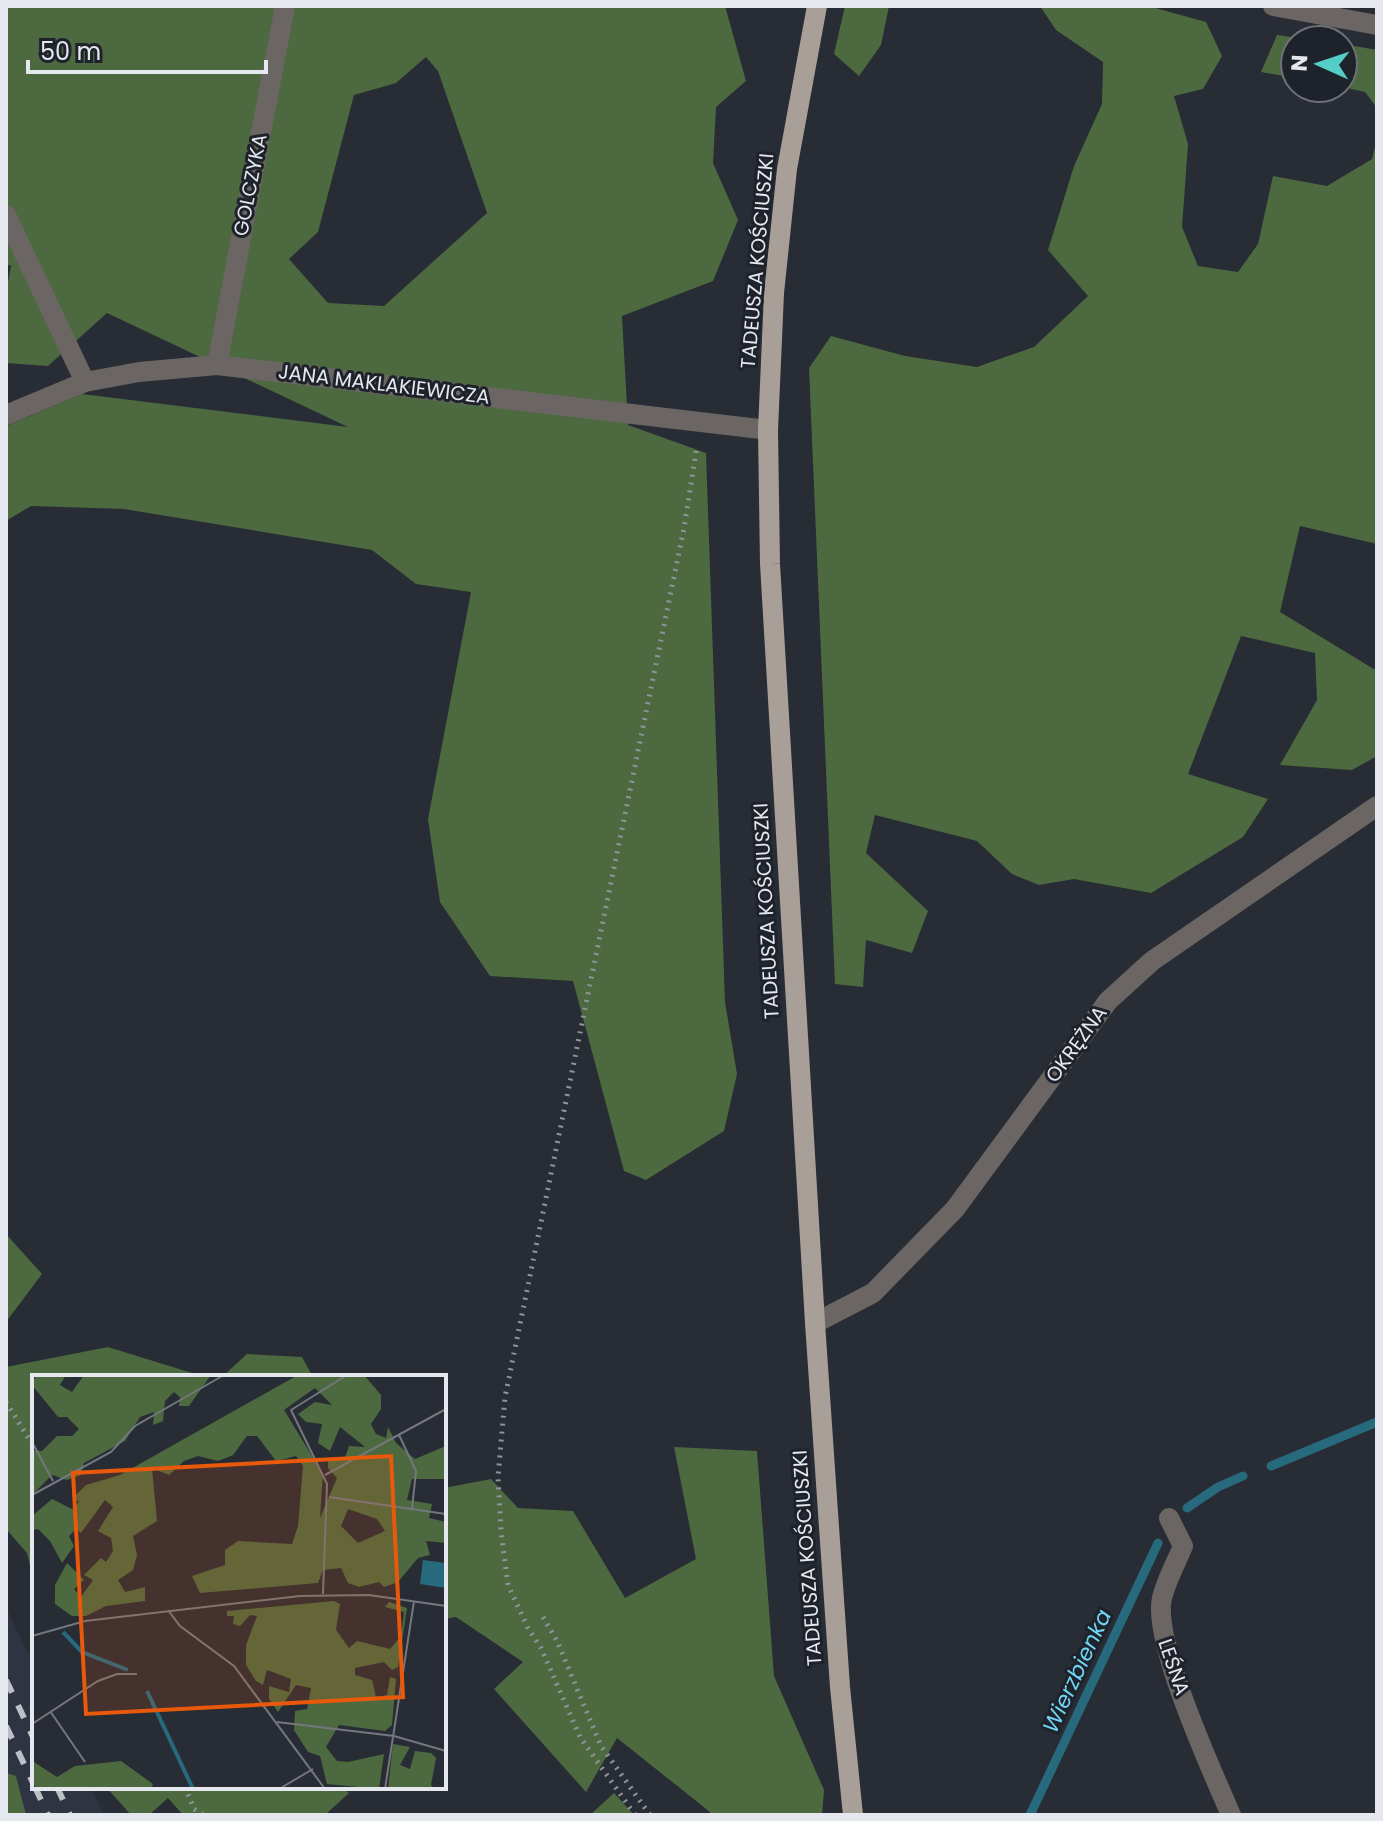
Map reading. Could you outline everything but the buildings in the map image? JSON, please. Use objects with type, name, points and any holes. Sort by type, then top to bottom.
[{"type":"main road","name":"TADEUSZA KOŚCIUSZKI","points":[[817,6],[785,185],[774,293],[768,430],[771,580],[815,1323],[840,1687],[853,1815]]},
{"type":"street","name":"GOLCZYKA","points":[[217,365],[285,6]]},
{"type":"street","points":[[1273,6],[1377,25]]},
{"type":"street","points":[[6,215],[85,382]]},
{"type":"street","name":"JANA MAKLAKIEWICZA","points":[[6,415],[85,382],[139,372],[217,365],[768,430]]},
{"type":"street","name":"OKRĘŻNA","points":[[815,1323],[873,1293],[955,1209],[1108,1001],[1152,961],[1377,806]]},
{"type":"street","name":"LEŚNA","points":[[1169,1518],[1183,1546],[1161,1599],[1161,1632],[1199,1742],[1231,1815]]},
{"type":"path","points":[[635,1815],[580,1737],[541,1648],[508,1585],[498,1477],[500,1429],[684,528],[701,421]]},
{"type":"path","points":[[6,1402],[32,1444]]},
{"type":"path","points":[[543,1617],[557,1641],[601,1746],[650,1815]]},
{"type":"path","points":[[186,1789],[194,1809],[203,1815]]},
{"type":"shaded area","points":[[6,1607],[32,1662],[32,1789],[92,1789],[104,1815],[16,1815],[6,1795]]},
{"type":"green space","points":[[6,6],[725,6],[746,81],[716,107],[713,163],[738,220],[713,281],[622,316],[628,425],[706,453],[725,1002],[737,1074],[724,1131],[646,1180],[624,1171],[573,981],[490,976],[440,902],[428,819],[471,592],[416,584],[372,550],[124,509],[31,506],[6,521],[6,426],[82,394],[348,427],[107,313],[48,366],[6,363],[6,292],[11,266],[6,264]],"holes":[[[426,57],[438,71],[487,213],[384,306],[328,303],[289,259],[318,232],[354,95],[396,83]]]},
{"type":"green space","points":[[845,6],[889,6],[881,45],[859,76],[834,54]]},
{"type":"green space","points":[[1040,6],[1148,6],[1206,22],[1222,56],[1203,89],[1174,96],[1188,144],[1182,227],[1198,266],[1238,272],[1258,244],[1273,176],[1327,186],[1372,159],[1377,139],[1377,544],[1300,526],[1280,612],[1377,671],[1377,756],[1352,770],[1280,765],[1317,700],[1315,653],[1241,636],[1188,774],[1268,799],[1243,837],[1151,893],[1074,879],[1039,885],[1012,874],[977,841],[875,815],[866,853],[928,911],[912,953],[866,940],[863,987],[835,984],[809,368],[831,336],[905,356],[977,367],[1034,347],[1088,296],[1048,250],[1074,166],[1102,104],[1103,62],[1056,30]]},
{"type":"green space","points":[[1277,35],[1279,35],[1279,75],[1261,72]]},
{"type":"green space","points":[[1359,47],[1377,50],[1377,108],[1365,92],[1359,91]]},
{"type":"green space","points":[[6,1234],[42,1274],[6,1322]]},
{"type":"green space","points":[[108,1347],[199,1375],[32,1375],[32,1574],[27,1553],[6,1529],[6,1367]]},
{"type":"green space","points":[[247,1354],[302,1357],[312,1375],[224,1375]]},
{"type":"green space","points":[[674,1447],[757,1451],[774,1676],[824,1790],[822,1815],[710,1815],[617,1738],[586,1792],[494,1689],[523,1662],[456,1617],[446,1619],[446,1488],[491,1479],[518,1508],[573,1511],[625,1598],[696,1559]]},
{"type":"green space","points":[[6,1773],[16,1776],[26,1815],[6,1815]]},
{"type":"green space","points":[[108,1789],[344,1789],[349,1793],[325,1815],[183,1815],[168,1798],[149,1815],[131,1815]]},
{"type":"green space","points":[[614,1793],[634,1815],[590,1815]]},
{"type":"waterway","name":"Wierzbienka","points":[[1271,1466],[1377,1422]]},
{"type":"waterway","name":"Wierzbienka","points":[[1187,1508],[1218,1487],[1243,1476]]},
{"type":"waterway","name":"Wierzbienka","points":[[1030,1815],[1158,1543]]},
{"type":"railway","points":[[6,1680],[32,1735]]},
{"type":"railway","points":[[6,1726],[32,1781]]},
{"type":"railway","points":[[36,1789],[48,1815]]},
{"type":"railway","points":[[58,1789],[70,1815]]}]
